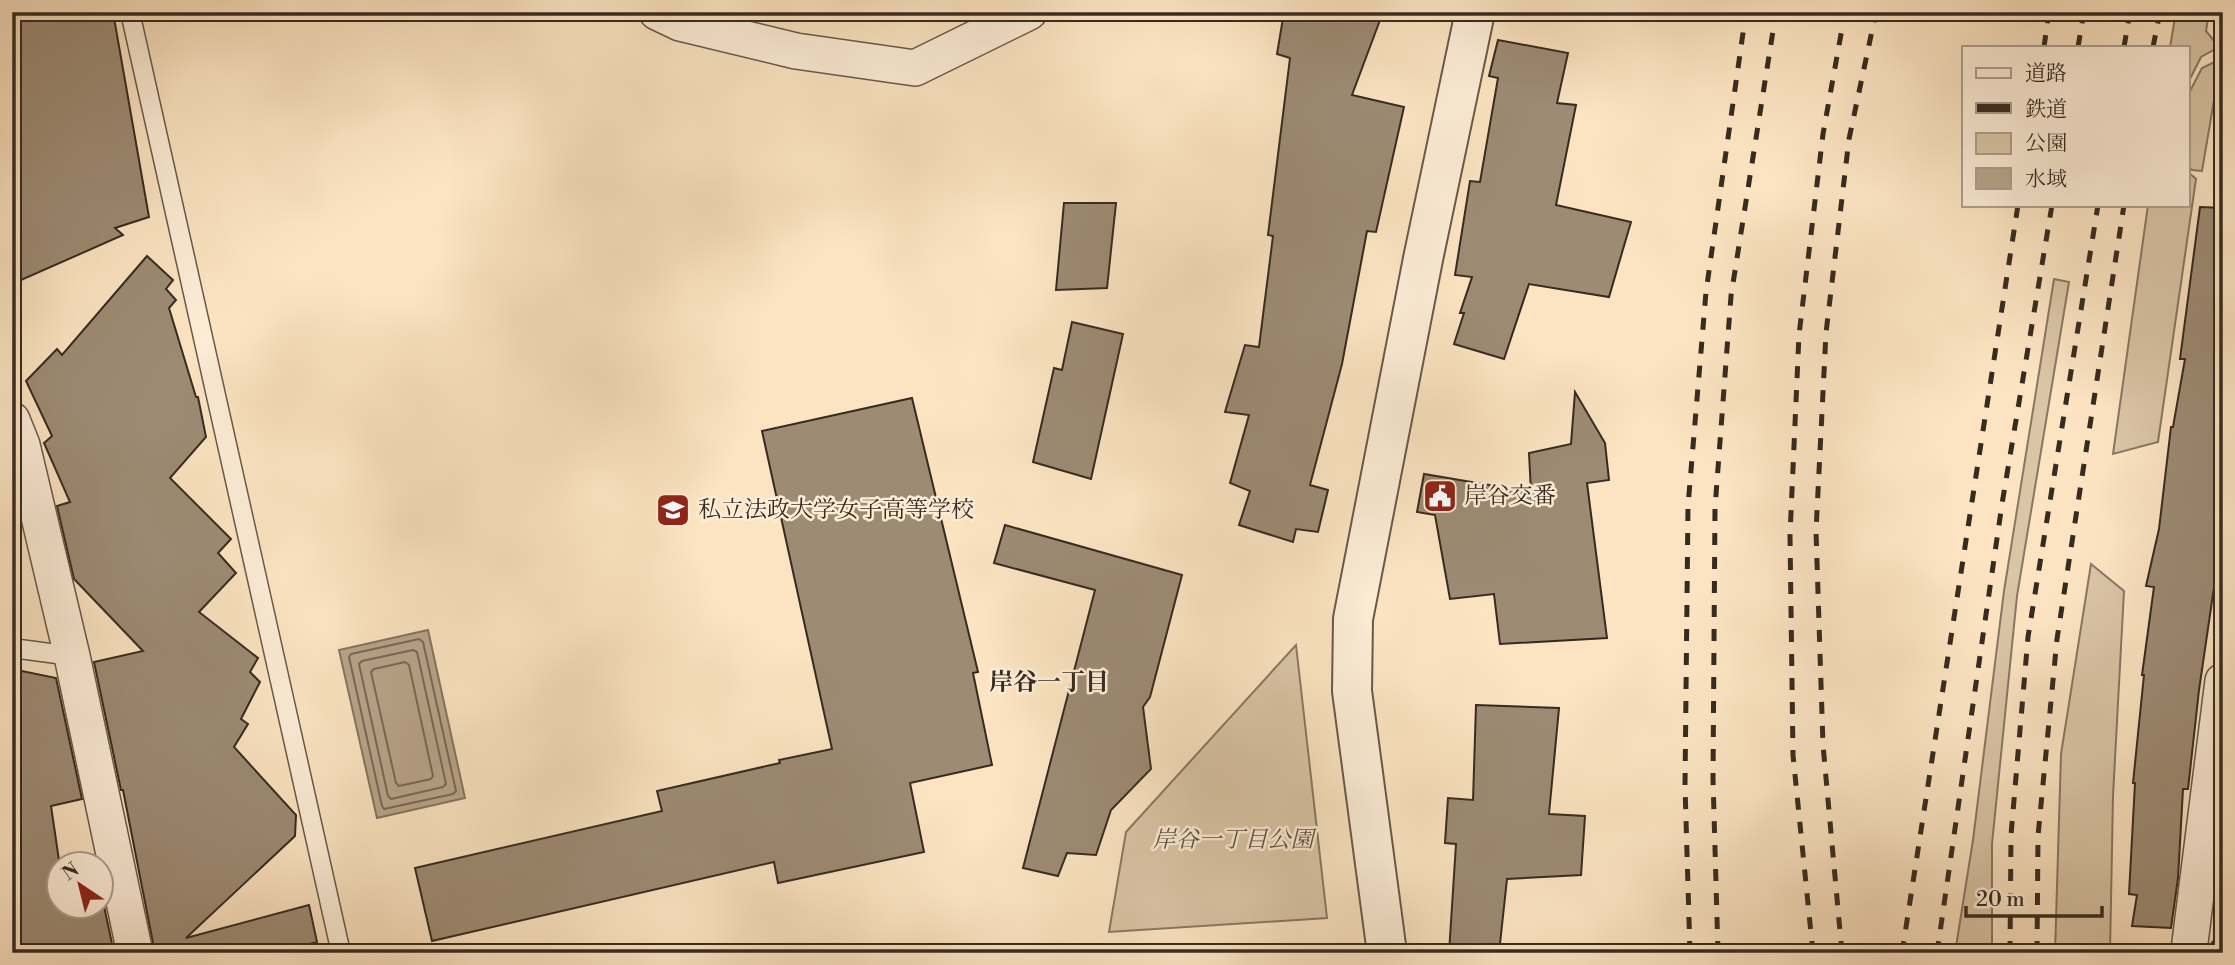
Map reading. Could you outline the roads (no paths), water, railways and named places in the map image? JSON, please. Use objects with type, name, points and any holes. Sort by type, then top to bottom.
[{"type":"street","points":[[657,12],[680,23],[796,51],[915,68],[1029,12]]},
{"type":"street","points":[[1387,953],[1352,691],[1353,619],[1475,12]]},
{"type":"street","points":[[12,420],[22,445],[72,656],[135,953]]},
{"type":"street","points":[[2189,950],[2223,681]]},
{"type":"lane","points":[[130,12],[341,953]]},
{"type":"lane","points":[[12,648],[72,656]]},
{"type":"water","points":[[428,630],[465,798],[377,818],[339,650]]},
{"type":"railway","points":[[1690,953],[1685,786],[1688,506],[1706,292],[1746,12]]},
{"type":"railway","points":[[1718,953],[1713,779],[1715,508],[1731,296],[1776,12]]},
{"type":"railway","points":[[1813,953],[1793,755],[1790,535],[1799,335],[1823,134],[1845,12]]},
{"type":"railway","points":[[1842,953],[1823,745],[1816,531],[1826,333],[1849,139],[1876,12]]},
{"type":"railway","points":[[2044,46],[2049,12]]},
{"type":"railway","points":[[2078,46],[2084,12]]},
{"type":"railway","points":[[2124,46],[2130,12]]},
{"type":"railway","points":[[2153,46],[2160,12]]},
{"type":"railway","points":[[1902,953],[2018,206]]},
{"type":"railway","points":[[1937,953],[2002,504],[2052,206]]},
{"type":"railway","points":[[2010,953],[2011,835],[2028,637],[2098,206]]},
{"type":"railway","points":[[2037,953],[2038,836],[2057,639],[2124,206]]},
{"type":"railway","points":[[2212,953],[2223,887]]},
{"type":"place","name":"岸谷交番","points":[[1440,496]]},
{"type":"place","name":"私立法政大学女子高等学校","points":[[673,510]]},
{"type":"district","name":"岸谷一丁目","points":[[1049,683]]},
{"type":"park label","name":"岸谷一丁目公園","points":[[1233,840]]}]
